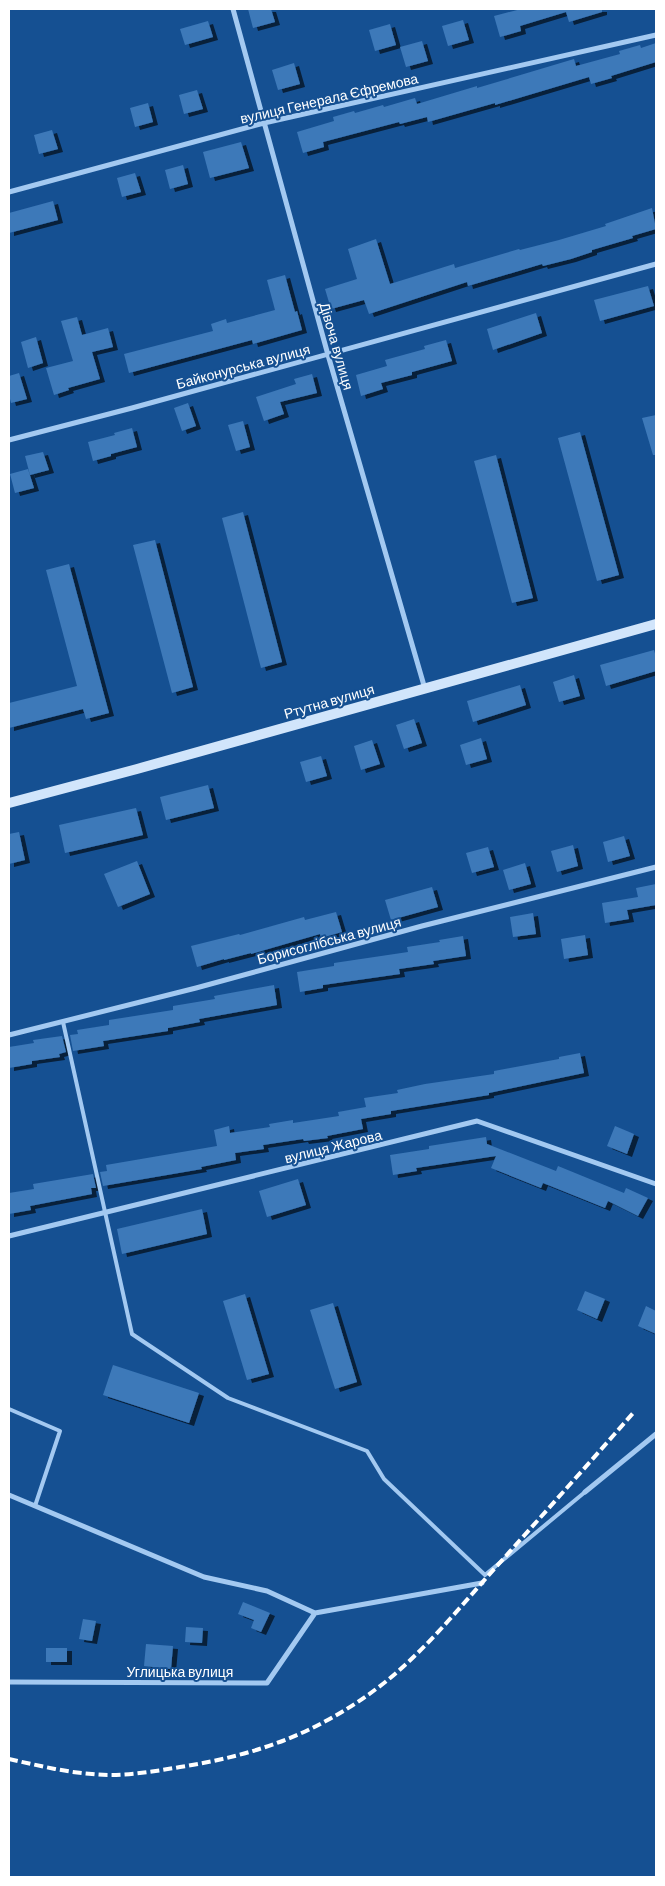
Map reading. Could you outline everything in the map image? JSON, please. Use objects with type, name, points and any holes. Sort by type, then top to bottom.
[{"type":"main road","name":"Ртутна вулиця","points":[[9,803],[656,624]]},
{"type":"street","name":"Дівоча вулиця","points":[[233,9],[328,355],[425,689]]},
{"type":"street","name":"вулиця Генерала Єфремова","points":[[9,192],[264,123],[656,35]]},
{"type":"street","name":"Байконурська вулиця","points":[[9,440],[328,355],[656,264]]},
{"type":"street","name":"Борисоглібська вулиця","points":[[9,1035],[205,986],[422,926],[656,868]]},
{"type":"street","name":"вулиця Жарова","points":[[9,1236],[477,1121],[656,1184]]},
{"type":"street","points":[[585,1492],[656,1434]]},
{"type":"street","points":[[9,1495],[204,1577],[267,1591],[315,1613],[482,1583]]},
{"type":"street","name":"Углицька вулиця","points":[[9,1682],[267,1683],[315,1613]]},
{"type":"lane","points":[[63,1022],[132,1334],[228,1398],[367,1451],[384,1479],[485,1575],[585,1492]]},
{"type":"lane","points":[[9,1408],[60,1431],[35,1506]]},
{"type":"building","points":[[248,9],[271,9],[275,22],[253,28]]},
{"type":"building","points":[[521,9],[602,9],[602,12],[569,22],[566,12],[520,26],[521,31],[500,37],[494,16]]},
{"type":"building","points":[[463,20],[469,40],[448,46],[442,26]]},
{"type":"building","points":[[208,21],[213,37],[185,45],[180,29]]},
{"type":"building","points":[[390,24],[396,45],[375,51],[369,30]]},
{"type":"building","points":[[422,41],[428,61],[406,67],[400,47]]},
{"type":"building","points":[[656,43],[656,62],[591,84],[589,77],[495,105],[495,103],[428,122],[427,117],[400,124],[399,122],[323,142],[324,147],[303,153],[297,132],[334,121],[333,117],[354,111],[355,113],[383,105],[384,107],[415,98],[417,104],[574,59],[576,66],[620,54],[619,51],[640,45],[641,48]]},
{"type":"building","points":[[294,63],[300,84],[278,90],[272,70]]},
{"type":"building","points":[[197,90],[203,109],[184,114],[179,95]]},
{"type":"building","points":[[148,103],[153,122],[135,127],[130,108]]},
{"type":"building","points":[[52,130],[58,149],[39,154],[34,135]]},
{"type":"building","points":[[241,142],[249,168],[210,178],[203,152]]},
{"type":"building","points":[[183,165],[188,184],[170,189],[165,170]]},
{"type":"building","points":[[135,173],[141,192],[122,197],[117,178]]},
{"type":"building","points":[[53,201],[58,220],[9,233],[9,213]]},
{"type":"building","points":[[652,208],[656,229],[632,236],[633,238],[592,250],[592,252],[571,259],[543,266],[542,264],[468,286],[467,282],[369,314],[364,300],[331,309],[325,289],[357,279],[348,249],[376,239],[390,284],[454,264],[455,268],[519,249],[559,240],[606,226],[605,224]]},
{"type":"building","points":[[285,275],[302,330],[253,344],[252,340],[129,373],[124,354],[213,331],[211,324],[226,319],[227,323],[275,310],[267,280]]},
{"type":"building","points":[[648,286],[654,306],[600,321],[594,300]]},
{"type":"building","points":[[536,313],[542,333],[493,350],[487,329]]},
{"type":"building","points":[[77,317],[82,335],[108,328],[113,347],[92,352],[100,379],[68,388],[69,390],[54,395],[46,368],[73,361],[61,321]]},
{"type":"building","points":[[36,337],[43,363],[28,368],[21,342]]},
{"type":"building","points":[[446,340],[452,361],[412,372],[412,375],[381,383],[383,389],[361,396],[356,375],[387,366],[385,360],[425,349],[424,346]]},
{"type":"building","points":[[19,373],[27,399],[11,403],[9,376]]},
{"type":"building","points":[[312,374],[317,393],[280,402],[284,414],[264,421],[256,397],[296,384],[294,379]]},
{"type":"building","points":[[188,403],[196,426],[182,431],[174,408]]},
{"type":"building","points":[[656,415],[656,455],[653,455],[642,418]]},
{"type":"building","points":[[243,421],[250,447],[236,451],[228,425]]},
{"type":"building","points":[[132,428],[137,447],[93,461],[88,442],[115,435],[114,433]]},
{"type":"building","points":[[580,432],[619,575],[597,581],[558,438]]},
{"type":"building","points":[[43,452],[49,470],[30,475],[25,456]]},
{"type":"building","points":[[496,455],[533,598],[512,603],[474,461]]},
{"type":"building","points":[[28,469],[34,488],[15,493],[10,474]]},
{"type":"building","points":[[243,512],[282,662],[261,668],[222,518]]},
{"type":"building","points":[[155,540],[193,687],[172,693],[133,545]]},
{"type":"building","points":[[69,564],[109,713],[86,719],[83,709],[9,728],[9,703],[77,686],[46,570]]},
{"type":"building","points":[[654,650],[656,671],[606,686],[600,665]]},
{"type":"building","points":[[574,675],[580,696],[559,702],[553,682]]},
{"type":"building","points":[[520,685],[526,705],[473,722],[467,701]]},
{"type":"building","points":[[414,719],[422,743],[404,749],[396,725]]},
{"type":"building","points":[[481,738],[487,759],[466,765],[460,745]]},
{"type":"building","points":[[372,740],[380,764],[361,770],[354,746]]},
{"type":"building","points":[[321,756],[327,776],[306,782],[300,762]]},
{"type":"building","points":[[208,785],[214,808],[166,820],[160,797]]},
{"type":"building","points":[[136,808],[143,835],[65,853],[59,825]]},
{"type":"building","points":[[19,832],[25,860],[9,864],[9,834]]},
{"type":"building","points":[[624,836],[630,856],[608,862],[603,842]]},
{"type":"building","points":[[573,845],[578,866],[557,872],[551,851]]},
{"type":"building","points":[[488,847],[494,867],[472,873],[466,853]]},
{"type":"building","points":[[137,861],[150,894],[118,907],[104,874]]},
{"type":"building","points":[[525,863],[531,884],[509,890],[503,870]]},
{"type":"building","points":[[656,884],[656,905],[627,910],[629,919],[605,923],[602,903],[638,897],[636,888]]},
{"type":"building","points":[[432,887],[438,907],[391,920],[385,900]]},
{"type":"building","points":[[336,912],[342,932],[321,938],[320,934],[197,967],[191,946],[240,935],[304,917],[305,920]]},
{"type":"building","points":[[533,913],[536,934],[513,937],[510,917]]},
{"type":"building","points":[[585,935],[588,955],[564,959],[561,939]]},
{"type":"building","points":[[463,936],[466,956],[433,961],[434,964],[399,969],[400,974],[323,985],[323,988],[300,992],[297,972],[334,966],[334,963],[408,952],[407,947]]},
{"type":"building","points":[[274,985],[277,1005],[199,1019],[200,1022],[168,1028],[168,1031],[103,1041],[104,1046],[73,1051],[70,1035],[78,1034],[77,1030],[109,1025],[109,1020],[173,1010],[173,1006],[215,999],[214,996]]},
{"type":"building","points":[[62,1036],[66,1052],[59,1054],[60,1057],[32,1061],[32,1064],[9,1068],[9,1047],[34,1043],[33,1040]]},
{"type":"building","points":[[580,1053],[584,1073],[489,1093],[489,1095],[391,1111],[391,1114],[361,1119],[363,1129],[327,1136],[328,1138],[304,1141],[303,1139],[263,1145],[264,1149],[235,1153],[236,1160],[201,1167],[202,1169],[103,1186],[100,1172],[107,1171],[106,1165],[217,1146],[214,1130],[229,1126],[230,1133],[270,1127],[269,1124],[293,1120],[293,1123],[339,1116],[338,1112],[366,1107],[364,1098],[398,1093],[397,1090],[425,1084],[494,1074],[494,1071],[559,1059],[559,1057]]},
{"type":"building","points":[[615,1126],[634,1134],[627,1154],[607,1146]]},
{"type":"building","points":[[486,1137],[487,1144],[556,1171],[558,1166],[624,1193],[626,1188],[648,1198],[638,1216],[608,1201],[605,1208],[543,1183],[541,1188],[491,1168],[496,1156],[416,1168],[417,1171],[393,1175],[390,1155],[429,1149],[429,1146]]},
{"type":"building","points":[[93,1174],[96,1188],[91,1188],[92,1194],[30,1206],[31,1210],[9,1214],[9,1193],[34,1189],[33,1184]]},
{"type":"building","points":[[298,1179],[306,1205],[267,1217],[259,1191]]},
{"type":"building","points":[[202,1209],[207,1234],[122,1254],[117,1229]]},
{"type":"building","points":[[585,1291],[605,1299],[597,1319],[577,1310]]},
{"type":"building","points":[[245,1294],[269,1374],[247,1380],[223,1301]]},
{"type":"building","points":[[333,1303],[357,1382],[335,1389],[310,1310]]},
{"type":"building","points":[[646,1306],[656,1311],[656,1334],[638,1326]]},
{"type":"building","points":[[113,1365],[199,1393],[189,1423],[103,1395]]},
{"type":"building","points":[[243,1602],[270,1613],[261,1632],[251,1628],[254,1620],[238,1614]]},
{"type":"building","points":[[83,1619],[96,1621],[92,1641],[79,1639]]},
{"type":"building","points":[[186,1627],[203,1628],[202,1643],[185,1642]]},
{"type":"building","points":[[146,1644],[173,1646],[171,1669],[144,1666]]},
{"type":"building","points":[[46,1648],[67,1648],[67,1662],[46,1662]]},
{"type":"railway","points":[[9,1759],[50,1768],[103,1775],[147,1772],[236,1756],[288,1739],[337,1715],[384,1683],[425,1645],[634,1412]]}]
